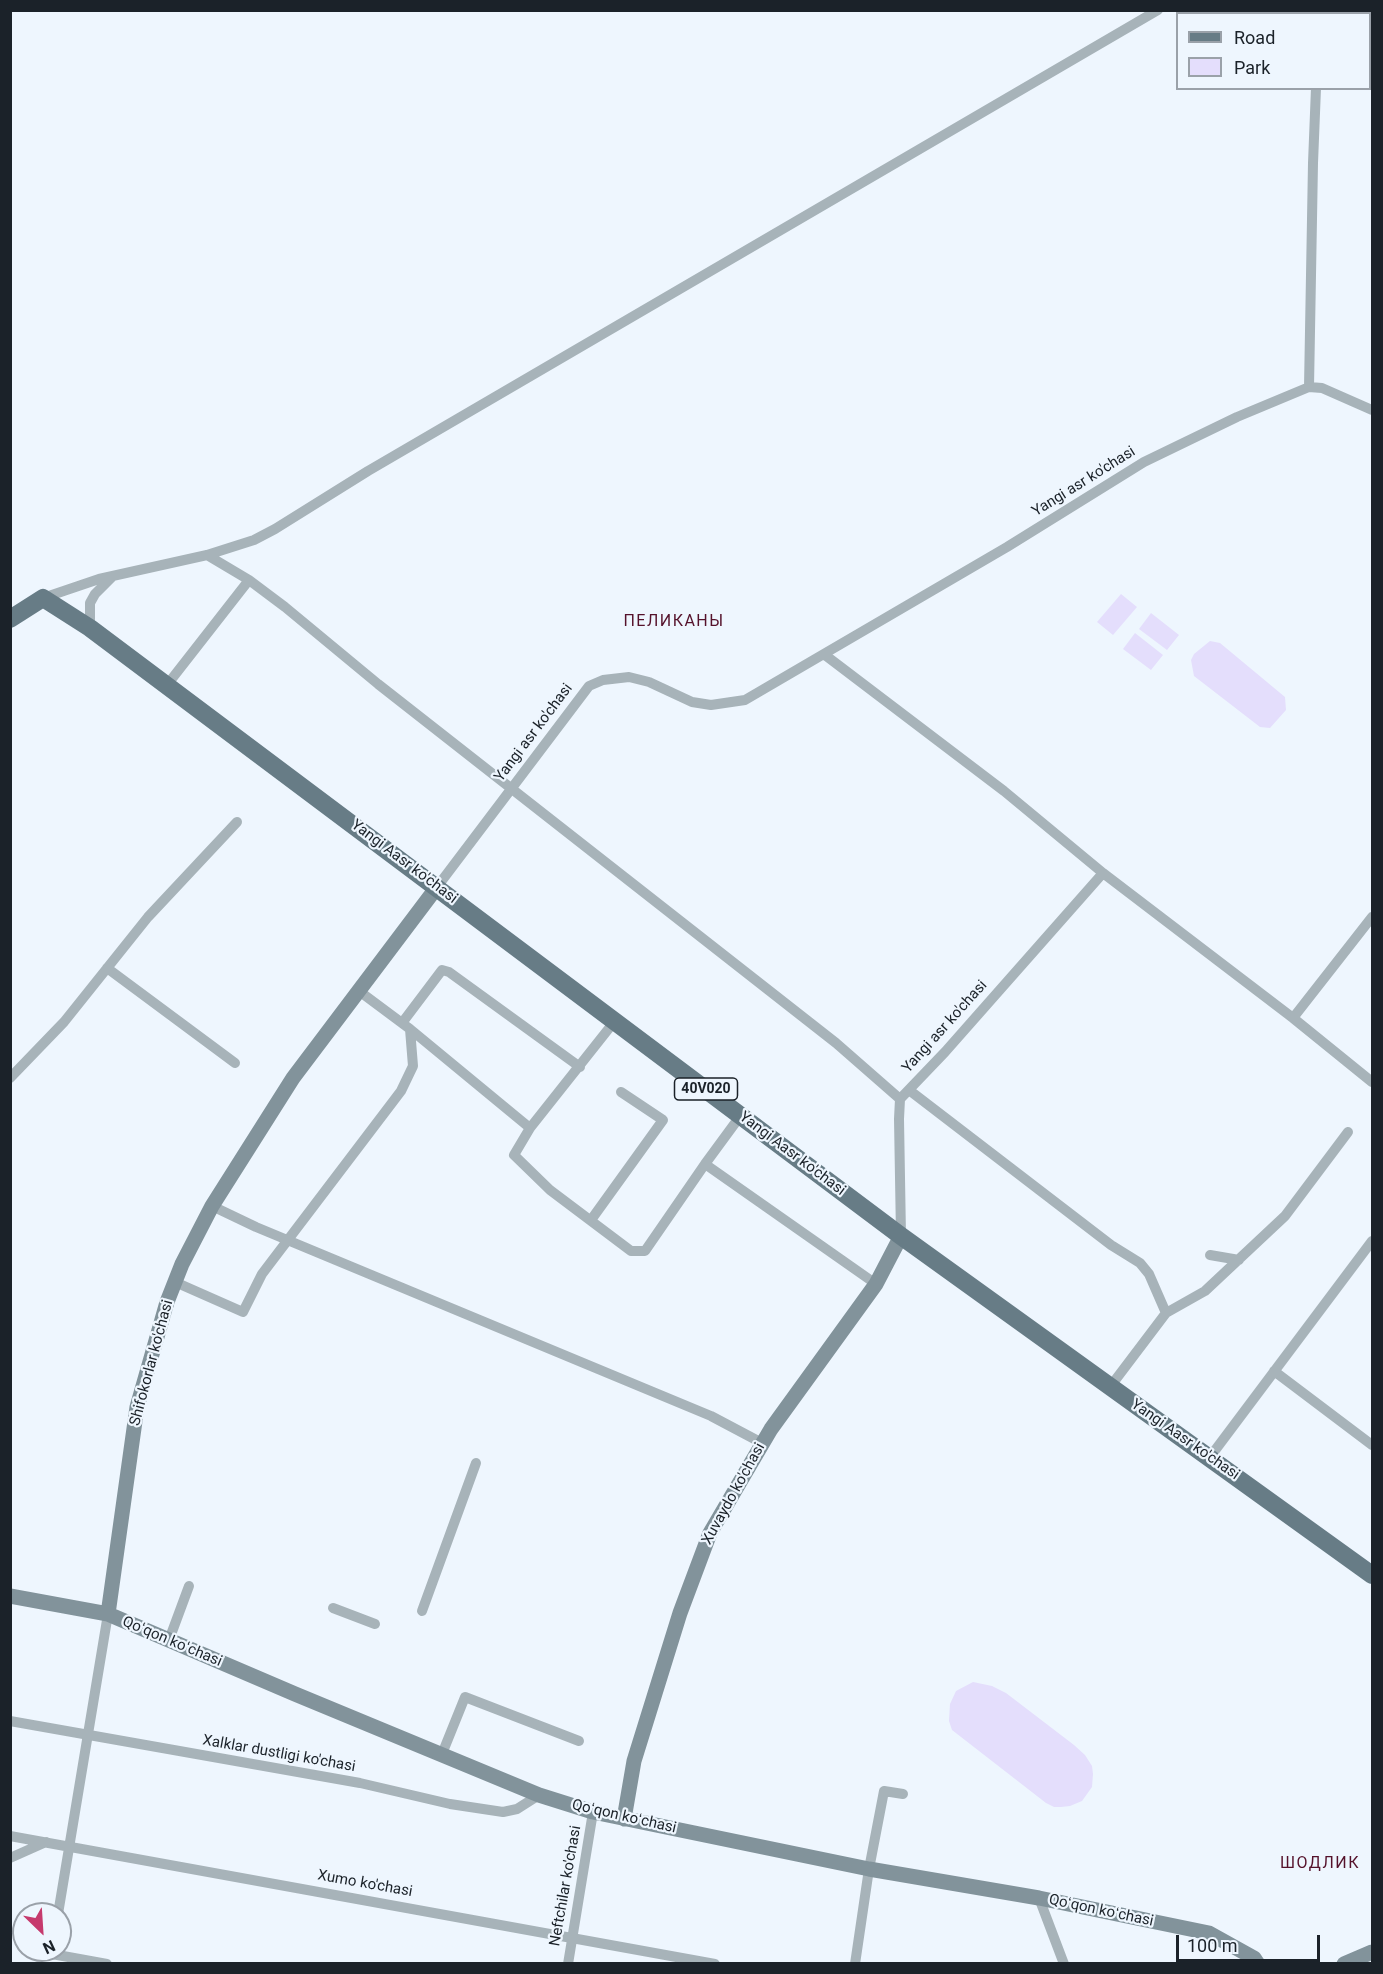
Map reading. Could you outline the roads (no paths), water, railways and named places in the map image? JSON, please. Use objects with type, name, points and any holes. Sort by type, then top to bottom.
[{"type":"main road","name":"Yangi Aasr ko'chasi","points":[[41,605],[90,628],[901,1236],[1372,1575]]},
{"type":"main road","points":[[10,619],[41,605]]},
{"type":"main road","points":[[10,633],[41,605]]},
{"type":"street","points":[[41,605],[80,584],[207,555],[254,540],[275,529],[368,471],[1158,10]]},
{"type":"street","points":[[1316,90],[1309,387],[1322,388],[1372,410]]},
{"type":"street","name":"Yangi asr ko'chasi","points":[[437,887],[589,686],[603,680],[629,677],[649,682],[692,702],[711,705],[745,700],[1007,547],[1144,462],[1237,417],[1309,387]]},
{"type":"street","points":[[207,555],[249,580],[817,1028],[900,1099],[901,1236]]},
{"type":"street","points":[[90,628],[90,603],[95,594],[116,574]]},
{"type":"street","points":[[167,685],[249,580]]},
{"type":"street","points":[[825,655],[1012,798],[1103,873],[1293,1018],[1372,1082]]},
{"type":"street","points":[[10,1078],[64,1022],[148,917],[237,822]]},
{"type":"street","name":"Yangi asr ko'chasi","points":[[900,1099],[945,1052],[1103,873]]},
{"type":"street","name":"Shifokorlar ko'chasi","points":[[60,1902],[108,1614],[137,1407],[166,1302],[212,1206],[293,1078],[437,887]]},
{"type":"street","points":[[1293,1018],[1372,917]]},
{"type":"street","points":[[107,968],[235,1063]]},
{"type":"street","points":[[175,1281],[243,1312],[262,1274],[287,1239],[401,1091],[412,1066],[406,1026],[442,970],[449,972],[580,1067]]},
{"type":"street","points":[[358,991],[406,1026],[530,1128]]},
{"type":"street","points":[[614,1022],[530,1128],[514,1155],[549,1190],[631,1251],[645,1251],[741,1115]]},
{"type":"street","points":[[909,1089],[1111,1245],[1140,1263],[1149,1274],[1166,1313]]},
{"type":"street","points":[[591,1220],[663,1120],[621,1092]]},
{"type":"street","points":[[1110,1387],[1166,1313],[1205,1291],[1285,1216],[1348,1132]]},
{"type":"street","points":[[705,1164],[876,1284]]},
{"type":"street","points":[[212,1206],[256,1227],[711,1416],[762,1443]]},
{"type":"street","name":"Xuvaydo ko'chasi","points":[[624,1819],[634,1761],[680,1613],[710,1533],[762,1443],[876,1284],[901,1236]]},
{"type":"street","points":[[1210,1457],[1372,1241]]},
{"type":"street","points":[[1210,1255],[1239,1260]]},
{"type":"street","points":[[1274,1371],[1372,1445]]},
{"type":"street","points":[[422,1611],[477,1463]]},
{"type":"street","points":[[169,1640],[189,1586]]},
{"type":"street","name":"Qoʻqon koʻchasi","points":[[10,1596],[108,1614],[295,1695],[539,1795],[593,1812],[869,1869],[1039,1898],[1209,1933],[1254,1958],[1257,1964]]},
{"type":"street","points":[[333,1608],[375,1624]]},
{"type":"street","points":[[442,1754],[465,1697],[579,1742]]},
{"type":"street","name":"Xalklar dustligi ko'chasi","points":[[10,1721],[503,1812],[517,1809],[539,1795]]},
{"type":"street","points":[[855,1964],[869,1869],[884,1791],[903,1794]]},
{"type":"street","name":"Neftchilar ko'chasi","points":[[568,1964],[593,1812]]},
{"type":"street","name":"Xumo ko'chasi","points":[[10,1836],[70,1845],[715,1964]]},
{"type":"street","points":[[10,1858],[46,1842]]},
{"type":"street","points":[[1039,1898],[1064,1964]]},
{"type":"street","points":[[1344,1964],[1372,1952]]},
{"type":"street","points":[[72,1959],[107,1964]]},
{"type":"district","name":"ПЕЛИКАНЫ","points":[[674,622]]},
{"type":"district","name":"ШОДЛИК","points":[[1320,1864]]}]
